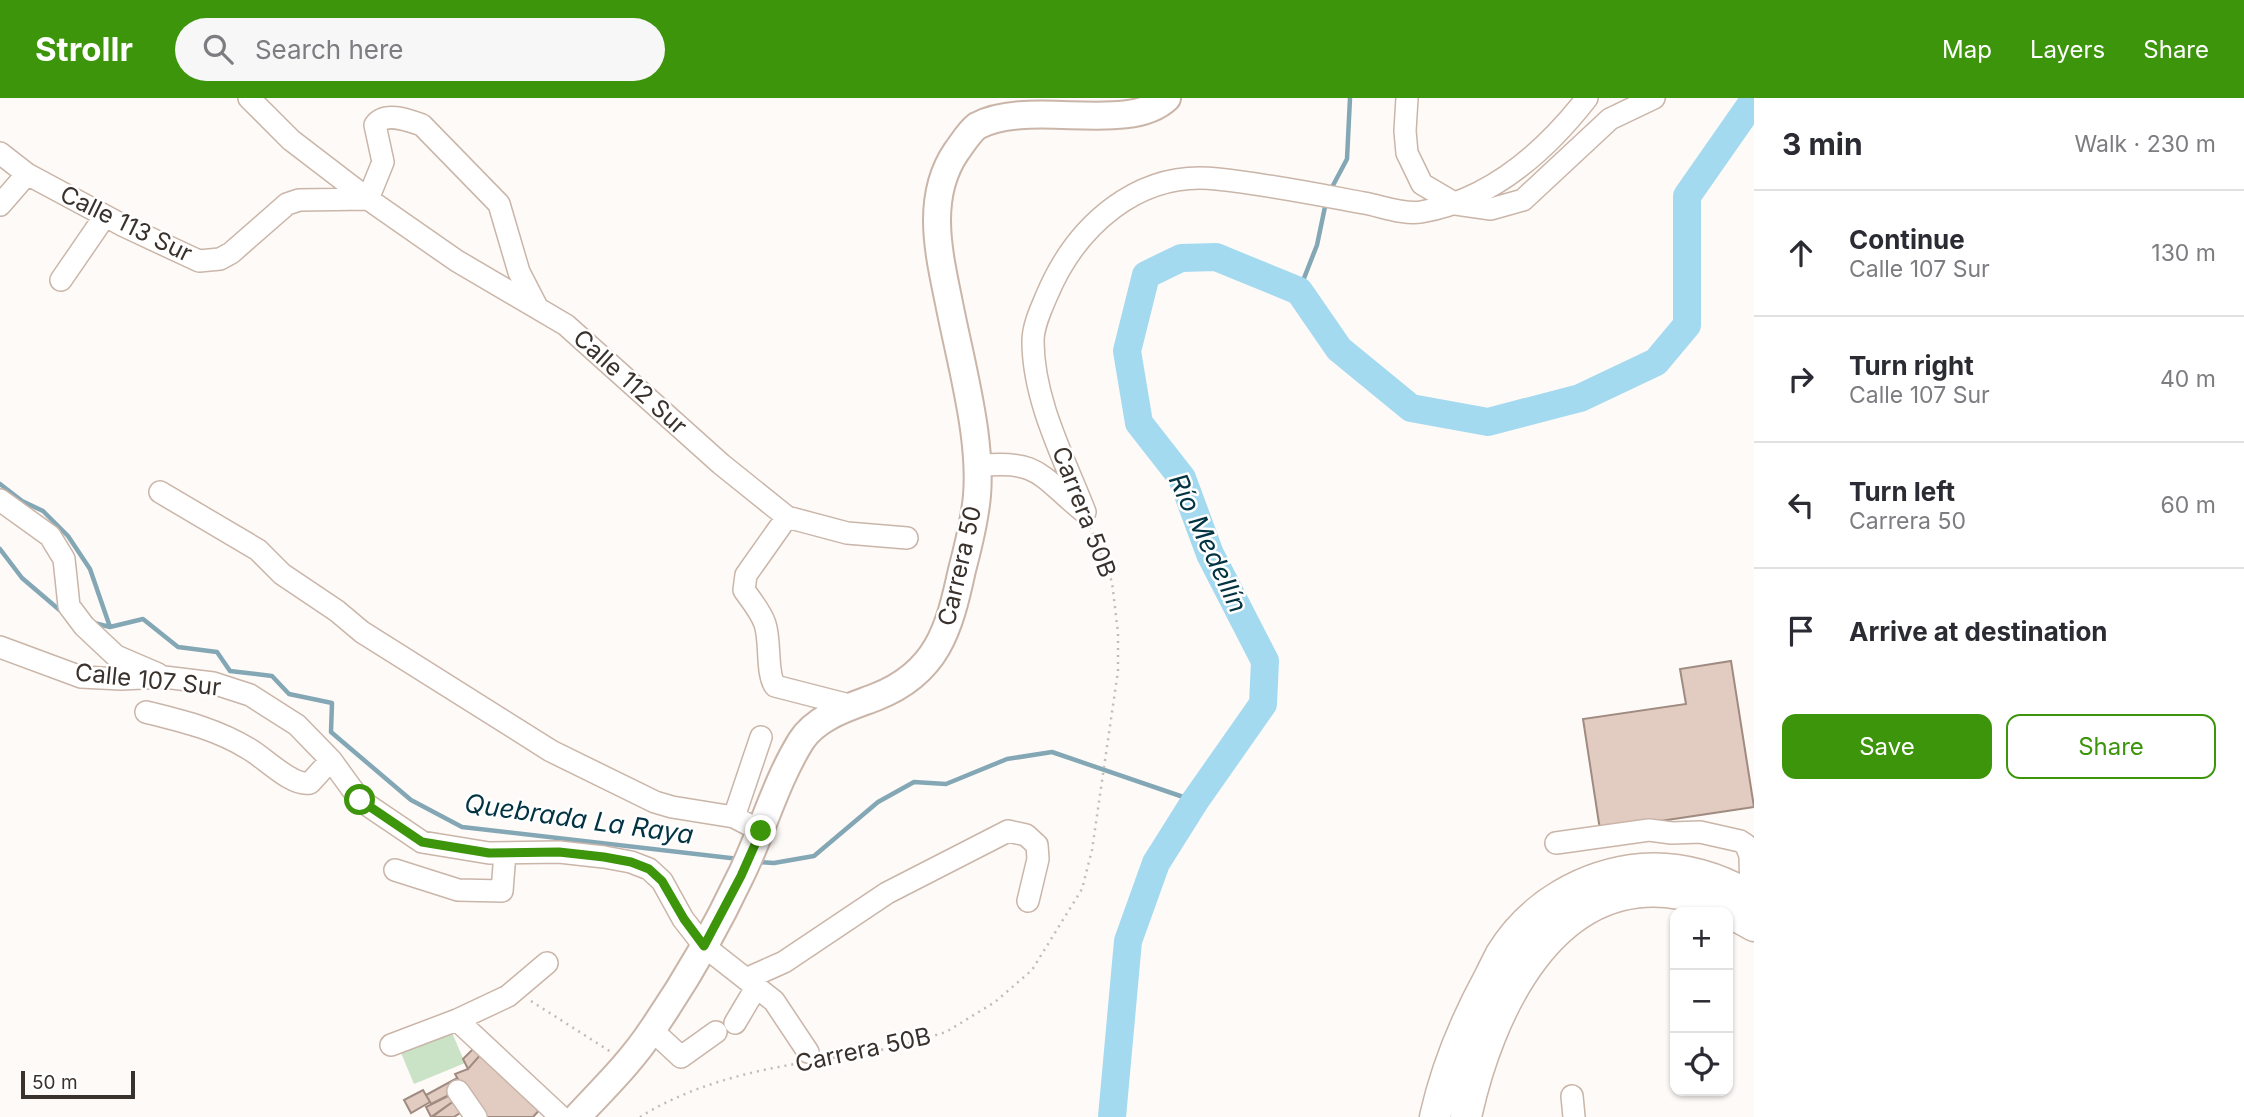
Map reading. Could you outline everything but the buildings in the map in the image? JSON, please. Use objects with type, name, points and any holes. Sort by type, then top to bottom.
[{"type":"highway","points":[[1435,1117],[1456,1048],[1476,1000],[1501,954],[1535,914],[1556,898],[1603,876],[1628,870],[1652,869],[1684,871],[1712,878],[1753,907]]},
{"type":"highway","points":[[1466,1117],[1485,1047],[1500,1011],[1541,949],[1579,912],[1611,898],[1651,891],[1753,907]]},
{"type":"main road","name":"Carrera 50","points":[[577,1117],[627,1063],[652,1030],[704,946],[748,860],[792,758],[804,737],[820,722],[890,691],[917,673],[933,657],[953,612],[975,511],[978,466],[940,259],[936,216],[941,184],[953,156],[975,127],[998,116],[1039,110],[1126,113],[1144,111],[1167,98]]},
{"type":"street","name":"Calle 112 Sur","points":[[249,98],[291,139],[368,199],[457,261],[566,325],[720,464],[786,517]]},
{"type":"street","points":[[1407,98],[1407,153],[1422,184],[1456,204],[1491,209],[1523,200],[1610,119],[1654,98]]},
{"type":"street","name":"Carrera 50B","points":[[1085,513],[1043,403],[1036,373],[1033,338],[1058,270],[1083,236],[1114,206],[1146,188],[1181,177],[1216,178],[1417,213],[1456,204],[1510,176],[1542,150],[1587,98]]},
{"type":"street","points":[[368,199],[383,162],[375,125],[377,121],[383,117],[422,125],[499,204],[519,272],[538,309]]},
{"type":"street","name":"Calle 113 Sur","points":[[0,153],[27,174],[105,216],[199,261],[220,259],[231,253],[287,204],[299,200],[368,199]]},
{"type":"street","points":[[0,205],[27,174]]},
{"type":"street","points":[[61,280],[105,216]]},
{"type":"street","points":[[978,466],[1004,463],[1029,467],[1042,474],[1085,513]]},
{"type":"street","points":[[160,492],[258,550],[282,574],[337,611],[362,632],[551,751],[655,802],[734,817],[761,831]]},
{"type":"street","points":[[0,500],[50,536],[64,559],[69,606],[84,626],[116,656],[164,677]]},
{"type":"street","points":[[853,706],[775,686],[771,680],[765,623],[744,590],[746,575],[786,517],[846,533],[906,538]]},
{"type":"street","name":"Calle 107 Sur","points":[[0,647],[81,677],[164,677],[213,683],[250,695],[298,725],[331,760],[360,800],[422,842],[489,853],[559,852],[622,860],[649,869],[662,881],[684,919],[704,946],[752,982],[783,1012],[811,1058]]},
{"type":"street","points":[[146,712],[203,726],[249,748],[297,783],[310,783],[331,760]]},
{"type":"street","points":[[734,817],[761,737]]},
{"type":"street","points":[[1556,843],[1649,830],[1700,832],[1740,841],[1746,845],[1750,856],[1753,907]]},
{"type":"street","points":[[652,1030],[681,1057],[725,1028],[752,982],[887,893],[1008,831],[1026,835],[1037,845],[1038,859],[1028,901]]},
{"type":"street","points":[[394,870],[458,890],[502,891],[505,853]]},
{"type":"street","points":[[391,1045],[457,1020],[517,991],[547,963]]},
{"type":"street","points":[[457,1020],[561,1117]]},
{"type":"street","points":[[458,1091],[476,1117]]},
{"type":"street","points":[[1572,1096],[1574,1117]]},
{"type":"path","name":"Carrera 50B","points":[[640,1117],[665,1101],[714,1083],[811,1058],[892,1048],[946,1032],[995,1002],[1032,970],[1082,889],[1091,850],[1118,671],[1118,633],[1112,582],[1085,513]]},
{"type":"path","points":[[517,991],[627,1063]]},
{"type":"green space","points":[[450,1028],[465,1063],[414,1084],[399,1048]]},
{"type":"waterway","points":[[1330,191],[1347,159],[1350,98]]},
{"type":"waterway","name":"Río Medellín","points":[[1112,1117],[1128,941],[1156,863],[1195,801],[1263,704],[1265,661],[1210,554],[1182,478],[1139,423],[1127,351],[1146,275],[1181,258],[1216,257],[1299,291],[1339,349],[1411,408],[1488,422],[1580,398],[1656,362],[1687,325],[1687,196],[1754,100]]},
{"type":"waterway","points":[[1299,291],[1317,245],[1326,202]]},
{"type":"waterway","name":"Quebrada La Raya","points":[[0,484],[22,501],[43,511],[68,536],[90,569],[110,627],[143,619],[178,647],[217,652],[230,671],[272,676],[289,694],[332,703],[331,732],[411,800],[462,827],[739,859]]},
{"type":"waterway","points":[[0,549],[22,578],[63,613]]},
{"type":"waterway","points":[[94,623],[110,627]]},
{"type":"waterway","name":"Quebrada La Raya","points":[[758,862],[774,863],[814,856],[878,802],[914,782],[946,784],[1007,759],[1052,752],[1195,801]]},
{"type":"route","points":[[360,800],[422,842],[489,853],[559,852],[604,857],[631,862],[649,869],[662,881],[684,919],[704,946],[761,831]]}]
